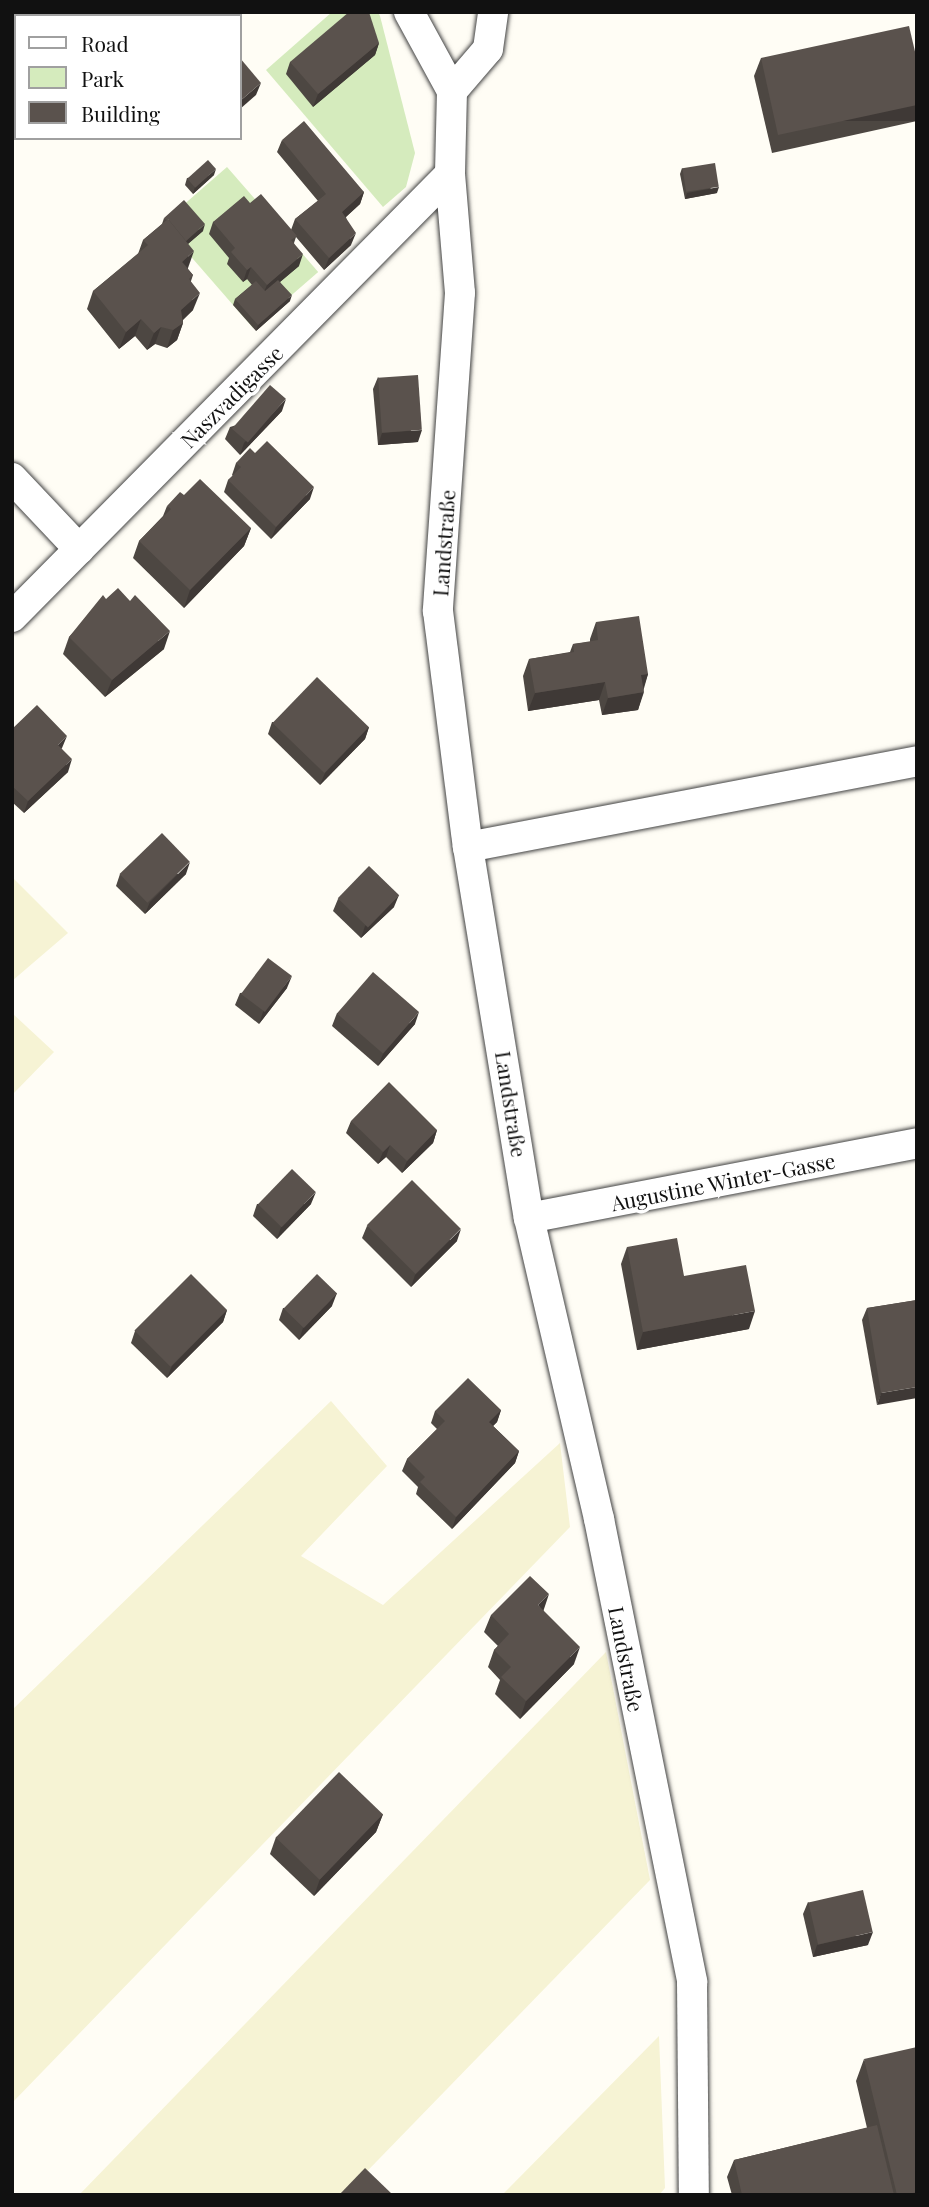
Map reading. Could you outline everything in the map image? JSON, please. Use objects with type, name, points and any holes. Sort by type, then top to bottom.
[{"type":"street","name":"Landstraße","points":[[409,12],[452,91],[450,174],[460,293],[438,611],[468,847],[530,1218],[599,1519],[692,1982],[694,2195]]},
{"type":"street","points":[[452,91],[488,49],[492,12]]},
{"type":"street","name":"Naszvadigasse","points":[[12,617],[450,174]]},
{"type":"street","points":[[12,478],[79,549]]},
{"type":"street","points":[[468,847],[917,761]]},
{"type":"street","name":"Augustine Winter-Gasse","points":[[530,1218],[917,1143]]},
{"type":"shaded area","points":[[12,877],[68,933],[12,981]]},
{"type":"shaded area","points":[[12,1013],[54,1052],[12,1095]]},
{"type":"shaded area","points":[[331,1401],[387,1466],[301,1556],[383,1605],[560,1443],[570,1527],[12,2103],[12,1710]]},
{"type":"shaded area","points":[[606,1652],[650,1880],[344,2195],[79,2195]]},
{"type":"shaded area","points":[[659,2036],[665,2188],[659,2195],[502,2195]]},
{"type":"green space","points":[[332,12],[378,12],[380,16],[415,153],[406,187],[383,207],[266,70]]},
{"type":"green space","points":[[227,167],[318,272],[253,328],[162,223]]},
{"type":"building","points":[[349,12],[369,12],[379,43],[318,94],[290,62]]},
{"type":"building","points":[[909,26],[917,60],[917,105],[778,135],[761,58]]},
{"type":"building","points":[[242,60],[261,83],[242,99]]},
{"type":"building","points":[[304,121],[364,192],[342,212],[356,233],[329,258],[295,219],[326,194],[282,140]]},
{"type":"building","points":[[208,160],[216,169],[195,188],[187,179]]},
{"type":"building","points":[[715,163],[719,187],[686,192],[682,168]]},
{"type":"building","points":[[261,194],[297,236],[291,240],[303,254],[267,285],[251,267],[247,270],[231,252],[235,248],[213,222],[244,196],[250,203]]},
{"type":"building","points":[[184,200],[205,224],[186,241],[168,219],[164,218]]},
{"type":"building","points":[[168,219],[194,251],[182,262],[193,275],[189,279],[200,293],[181,310],[183,323],[173,330],[161,327],[154,333],[141,319],[126,332],[93,291],[148,245],[143,240]]},
{"type":"building","points":[[278,280],[292,295],[258,325],[235,299],[256,281],[265,291]]},
{"type":"building","points":[[418,375],[422,430],[382,433],[378,378]]},
{"type":"building","points":[[270,385],[286,399],[248,443],[232,429]]},
{"type":"building","points":[[267,441],[314,487],[276,527],[228,480],[241,467],[236,463],[250,448],[255,453]]},
{"type":"building","points":[[200,479],[251,528],[190,590],[139,541],[171,509],[167,506],[180,492],[184,495]]},
{"type":"building","points":[[118,588],[130,601],[135,595],[170,631],[112,680],[69,637],[103,595],[106,599]]},
{"type":"building","points":[[639,616],[648,674],[641,675],[644,692],[608,698],[605,682],[535,693],[529,659],[574,652],[573,644],[598,640],[596,622]]},
{"type":"building","points":[[317,677],[369,727],[324,773],[273,723]]},
{"type":"building","points":[[37,705],[67,736],[58,745],[72,759],[28,801],[12,786],[12,729]]},
{"type":"building","points":[[162,833],[190,862],[147,903],[120,874]]},
{"type":"building","points":[[369,866],[399,895],[368,928],[338,898]]},
{"type":"building","points":[[268,958],[292,976],[265,1012],[241,994]]},
{"type":"building","points":[[373,972],[419,1012],[383,1054],[337,1014]]},
{"type":"building","points":[[389,1082],[437,1130],[407,1161],[390,1145],[383,1152],[351,1121]]},
{"type":"building","points":[[292,1169],[316,1192],[282,1227],[258,1204]]},
{"type":"building","points":[[412,1180],[461,1229],[416,1274],[367,1225]]},
{"type":"building","points":[[677,1238],[684,1276],[746,1265],[755,1311],[643,1332],[627,1247]]},
{"type":"building","points":[[191,1274],[227,1310],[170,1367],[134,1331]]},
{"type":"building","points":[[317,1274],[337,1293],[304,1328],[284,1309]]},
{"type":"building","points":[[917,1300],[917,1387],[881,1393],[867,1308]]},
{"type":"building","points":[[468,1378],[501,1410],[489,1422],[519,1451],[456,1517],[420,1482],[425,1477],[407,1459],[445,1421],[435,1411]]},
{"type":"building","points":[[530,1576],[549,1594],[538,1605],[580,1647],[526,1701],[501,1677],[511,1667],[494,1650],[509,1634],[491,1615]]},
{"type":"building","points":[[339,1772],[383,1814],[320,1880],[276,1837]]},
{"type":"building","points":[[863,1890],[873,1932],[818,1944],[808,1903]]},
{"type":"building","points":[[917,2047],[917,2192],[897,2195],[864,2059]]},
{"type":"building","points":[[877,2125],[894,2195],[742,2195],[734,2160]]},
{"type":"building","points":[[365,2168],[393,2195],[339,2195]]}]
